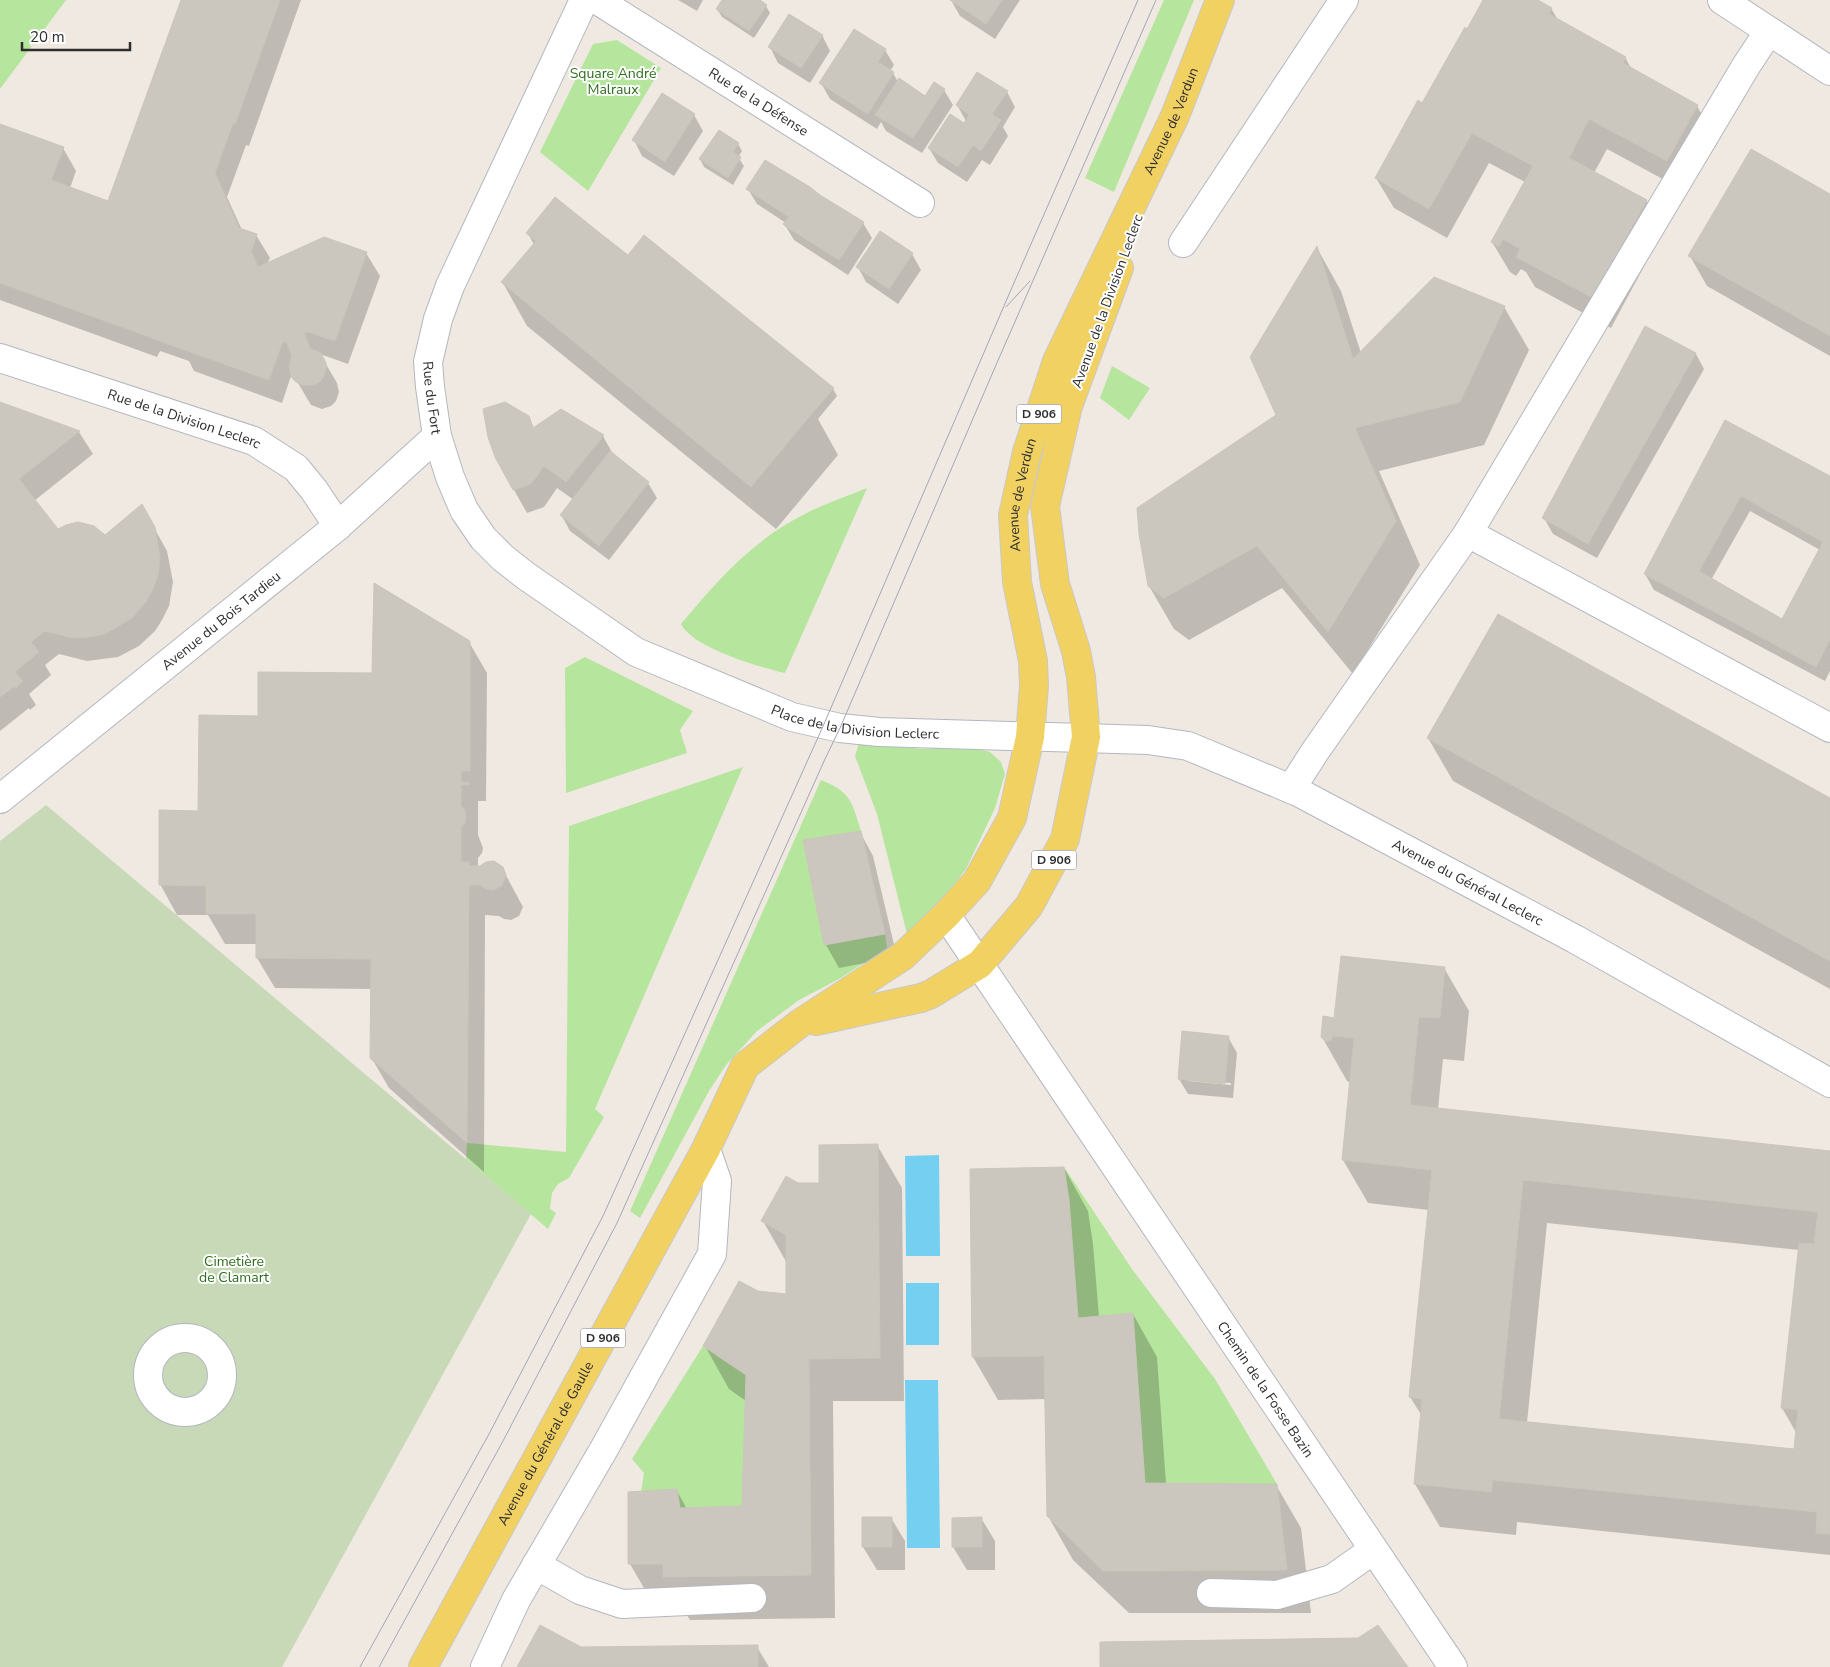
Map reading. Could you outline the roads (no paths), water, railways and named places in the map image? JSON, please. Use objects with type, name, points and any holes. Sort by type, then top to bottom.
[{"type":"main road","name":"Avenue de Verdun","points":[[946,915],[977,881],[1012,818],[1030,737],[1034,686],[1033,661],[1017,582],[1013,515],[1027,452],[1057,361],[1175,116],[1220,0]]},
{"type":"main road","name":"Avenue de la Division Leclerc","points":[[980,964],[1029,906],[1066,839],[1086,737],[1081,677],[1076,651],[1054,584],[1046,506],[1068,406],[1175,116]]},
{"type":"main road","name":"Avenue du Général de Gaulle","points":[[423,1667],[706,1149],[745,1066],[799,1024],[902,956],[946,915]]},
{"type":"main road","name":"Avenue du Général de Gaulle","points":[[799,1024],[921,998],[932,994],[980,964]]},
{"type":"street","name":"Rue du Fort","points":[[584,0],[454,277],[438,319],[428,362],[437,436],[450,477],[464,510],[483,538],[503,558],[526,576],[636,652]]},
{"type":"street","name":"Rue de la Défense","points":[[597,0],[920,203]]},
{"type":"street","points":[[1183,243],[1344,0]]},
{"type":"street","points":[[1722,0],[1830,71]]},
{"type":"street","points":[[1291,789],[1316,750],[1468,533],[1736,82],[1769,31]]},
{"type":"street","name":"Rue de la Division Leclerc","points":[[0,358],[254,441],[296,468],[314,490],[338,526]]},
{"type":"street","name":"Avenue du Bois Tardieu","points":[[0,799],[338,526],[437,436]]},
{"type":"street","points":[[1468,533],[1830,728]]},
{"type":"street","name":"Place de la Division Leclerc","points":[[636,652],[792,717],[840,728],[879,732],[1086,737]]},
{"type":"street","name":"Avenue du Général Leclerc","points":[[1086,737],[1148,740],[1188,746],[1291,789],[1575,939],[1830,1083]]},
{"type":"street","name":"Chemin de la Fosse Bazin","points":[[946,915],[1453,1667]]},
{"type":"street","points":[[485,1667],[516,1600],[604,1450],[712,1254],[717,1181],[706,1149]]},
{"type":"street","points":[[1211,1593],[1277,1594],[1332,1579],[1373,1550]]},
{"type":"street","points":[[536,1564],[580,1590],[622,1604],[752,1598]]},
{"type":"water","points":[[939,1155],[940,1256],[906,1256],[905,1156]]},
{"type":"water","points":[[906,1283],[939,1283],[939,1345],[906,1345]]},
{"type":"water","points":[[905,1380],[938,1380],[940,1548],[907,1548]]},
{"type":"tram line","points":[[360,1667],[489,1434],[603,1216],[824,724],[1138,0]]},
{"type":"tram line","points":[[379,1667],[503,1441],[617,1223],[840,728],[1156,0]]},
{"type":"tram line","points":[[1006,307],[1030,281]]},
{"type":"park label","name":"Square André Malraux","points":[[613,82]]},
{"type":"park label","name":"Cimetière de Clamart","points":[[234,1269]]}]
